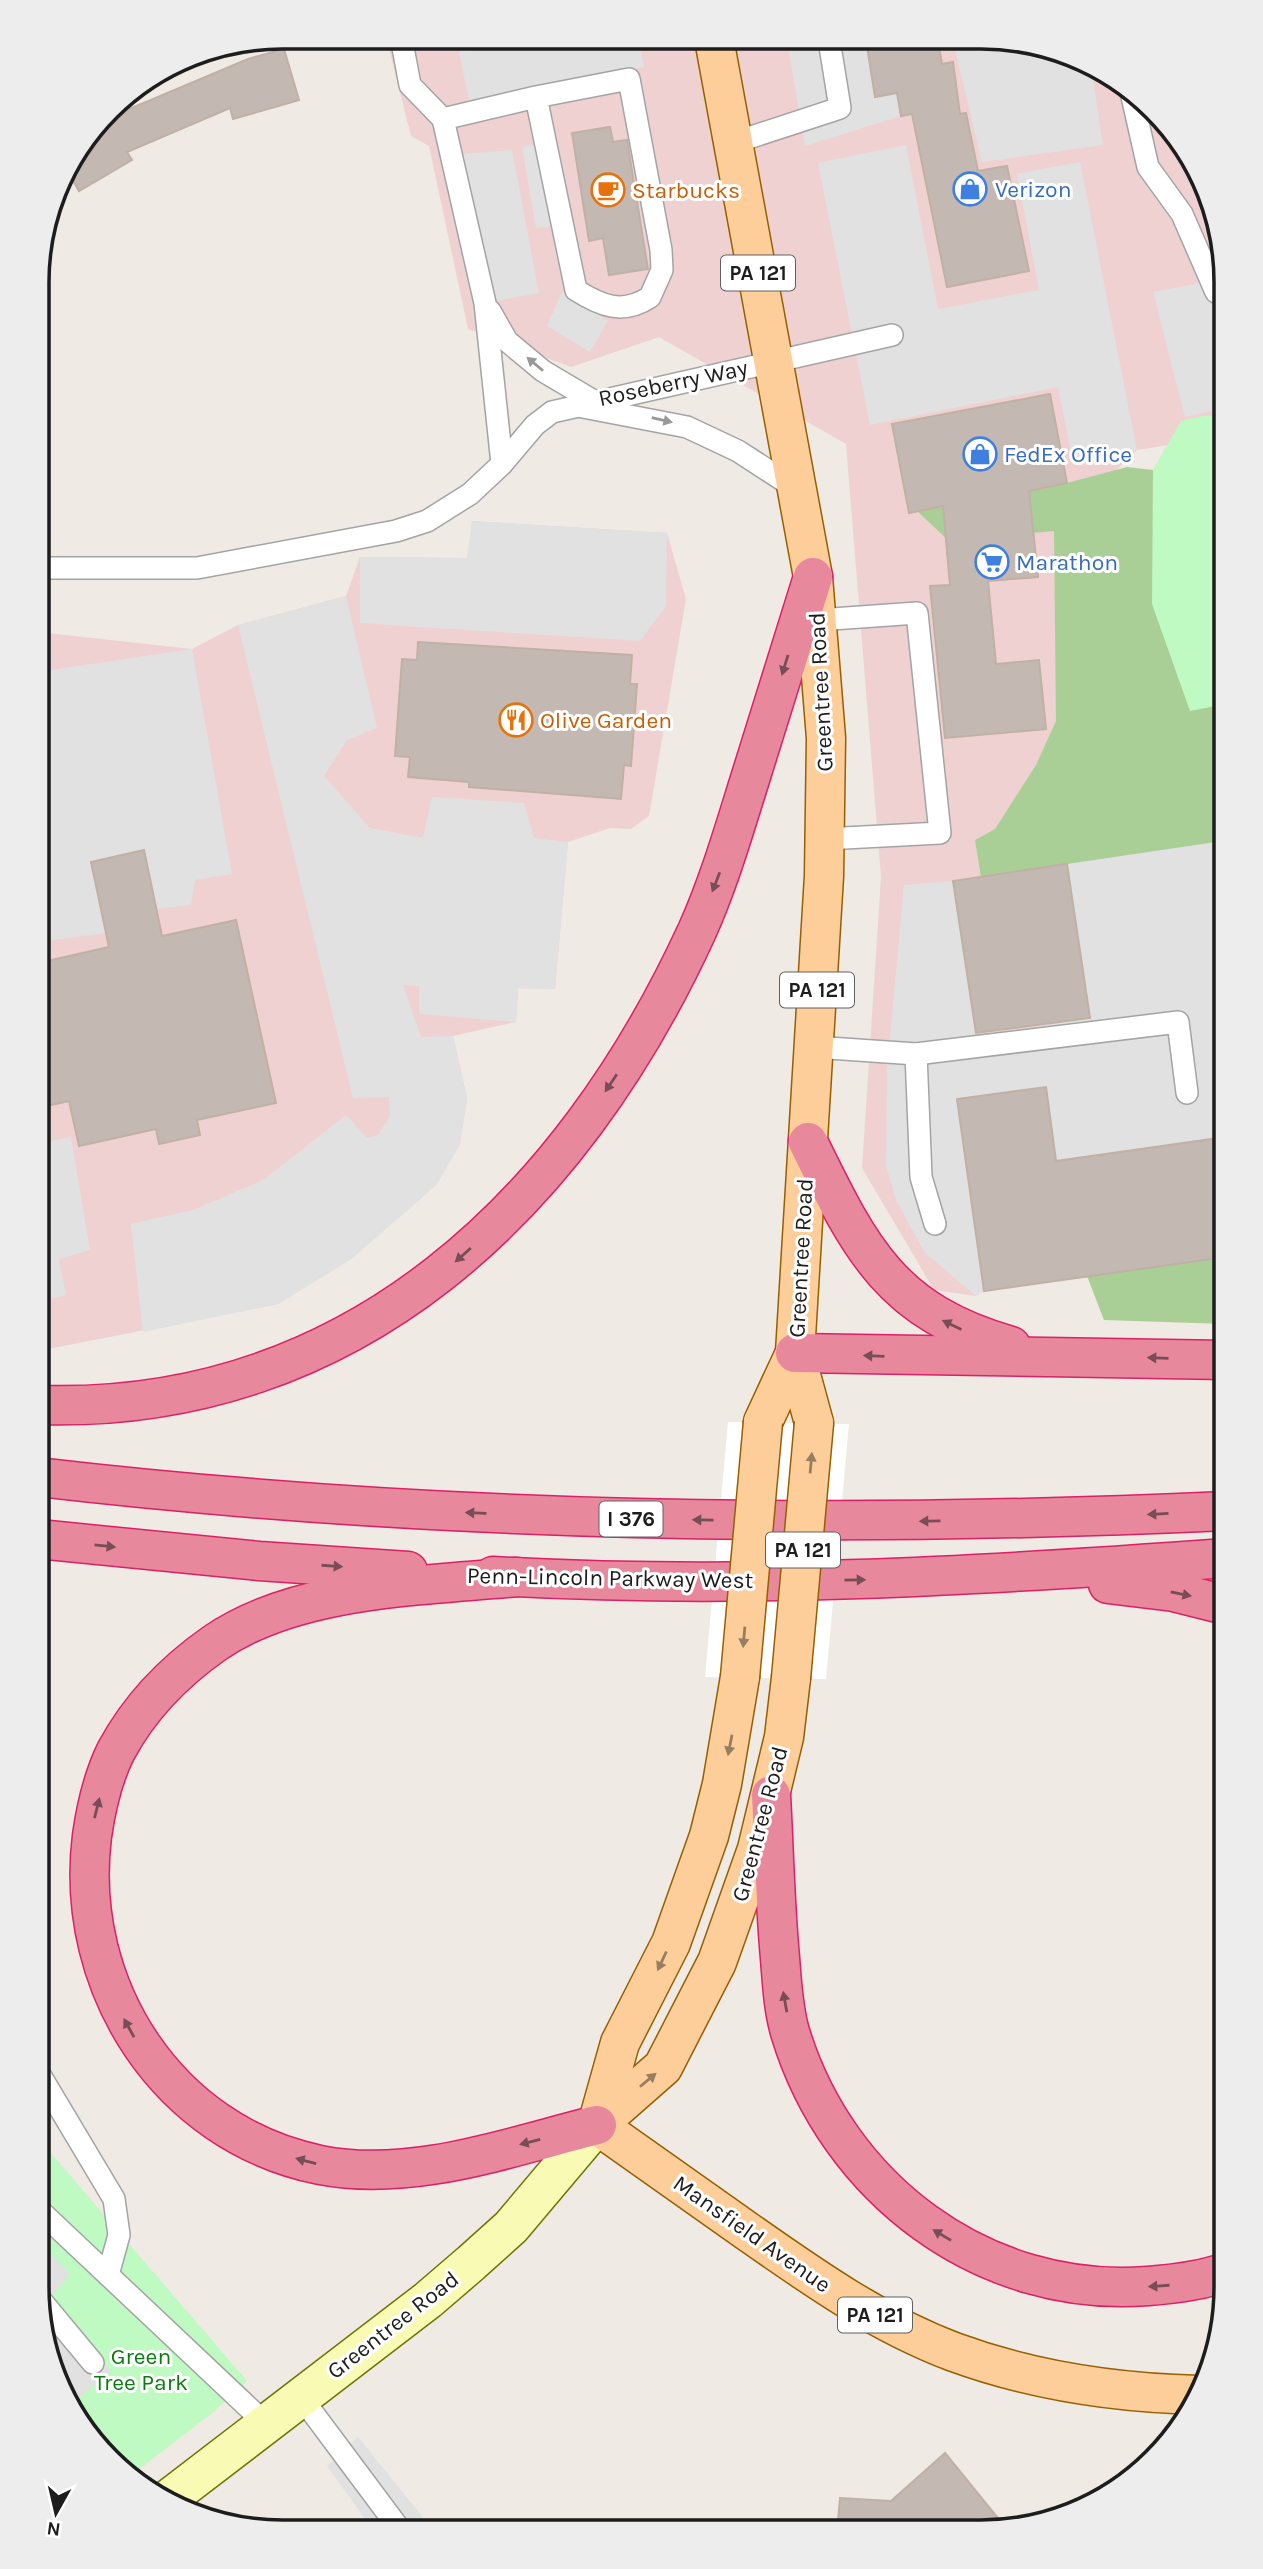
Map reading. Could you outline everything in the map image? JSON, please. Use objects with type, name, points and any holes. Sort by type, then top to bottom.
[{"type":"highway","points":[[49,1405],[97,1405],[154,1400],[209,1389],[309,1354],[366,1326],[439,1276],[491,1229],[546,1171],[632,1053],[667,992],[698,928],[724,861],[813,577]]},
{"type":"highway","points":[[808,1142],[852,1230],[872,1259],[921,1307],[950,1325],[981,1337],[1065,1356]]},
{"type":"highway","points":[[795,1353],[885,1357],[1065,1356],[1214,1360]]},
{"type":"highway","name":"I 376","points":[[49,1478],[264,1499],[616,1519],[928,1521],[1214,1511]]},
{"type":"highway","name":"Penn-Lincoln Parkway West","points":[[49,1540],[258,1561],[517,1577],[779,1582],[967,1577],[1214,1560]]},
{"type":"highway","points":[[517,1577],[395,1589],[288,1609],[241,1628],[186,1664],[137,1719],[116,1751],[103,1785],[89,1859],[93,1931],[115,2002],[133,2036],[156,2067],[185,2096],[216,2120],[285,2155],[322,2165],[359,2169],[397,2168],[482,2154],[597,2125]]},
{"type":"highway","points":[[967,1577],[1119,1585],[1174,1592],[1214,1602]]},
{"type":"highway","points":[[771,1795],[778,1935],[789,2029],[822,2108],[845,2146],[873,2179],[897,2204],[956,2244],[1008,2267],[1048,2280],[1088,2287],[1129,2288],[1172,2285],[1214,2275]]},
{"type":"main road","name":"Greentree Road","points":[[175,2494],[428,2300],[491,2245],[554,2179],[597,2125],[663,2067],[691,2017],[738,1905],[771,1795],[784,1737],[792,1678],[814,1423],[795,1353],[825,839],[826,738],[813,577],[715,49]]},
{"type":"main road","name":"Greentree Road","points":[[597,2125],[620,2043],[671,1943],[705,1849],[722,1784],[740,1677],[763,1422],[795,1353]]},
{"type":"main road","name":"Mansfield Avenue","points":[[597,2125],[827,2288],[909,2333],[955,2352],[1053,2380],[1139,2393],[1187,2395]]},
{"type":"lane","points":[[403,49],[410,85],[443,119],[485,303],[502,464]]},
{"type":"lane","points":[[733,143],[841,108],[831,49]]},
{"type":"lane","points":[[443,119],[536,97],[629,79],[661,250],[662,270],[650,297],[640,304],[612,308],[576,290],[536,97]]},
{"type":"lane","points":[[1134,106],[1148,167],[1182,214],[1214,287]]},
{"type":"lane","points":[[485,303],[507,341],[543,371],[592,400]]},
{"type":"lane","name":"Roseberry Way","points":[[49,568],[197,568],[396,531],[450,508],[502,464],[535,425],[552,412],[592,400],[892,335]]},
{"type":"lane","points":[[570,405],[687,426],[738,451],[799,491]]},
{"type":"lane","points":[[818,620],[918,613],[940,833],[825,839]]},
{"type":"lane","points":[[814,1047],[916,1054],[1178,1022],[1187,1093]]},
{"type":"lane","points":[[916,1054],[921,1177],[935,1224]]},
{"type":"lane","points":[[49,2090],[114,2199],[119,2235],[108,2275]]},
{"type":"lane","points":[[49,2219],[266,2424]]},
{"type":"lane","points":[[51,2313],[93,2363]]},
{"type":"lane","points":[[301,2397],[393,2520]]},
{"type":"shaded area","points":[[389,49],[981,49],[1026,53],[1056,61],[1084,73],[1135,107],[1175,153],[1202,207],[1210,237],[1214,267],[1214,438],[1137,450],[1055,530],[1214,838],[1214,1259],[984,1291],[976,1296],[934,1290],[862,1168],[881,877],[846,444],[659,337],[571,367],[468,329],[429,146],[411,136]]},
{"type":"shaded area","points":[[474,49],[640,49],[644,67],[469,101],[459,52]]},
{"type":"shaded area","points":[[789,49],[867,49],[875,96],[897,93],[901,116],[805,146]]},
{"type":"shaded area","points":[[955,49],[1026,53],[1056,61],[1093,78],[1103,145],[982,162]]},
{"type":"shaded area","points":[[540,144],[554,226],[536,228],[522,147]]},
{"type":"shaded area","points":[[906,145],[938,309],[1039,290],[1017,174],[1080,162],[1137,450],[1073,463],[1058,387],[870,425],[818,163]]},
{"type":"shaded area","points":[[512,150],[539,293],[485,303],[451,155]]},
{"type":"shaded area","points":[[1214,280],[1214,419],[1211,411],[1185,417],[1153,292]]},
{"type":"shaded area","points":[[562,292],[608,321],[590,352],[547,326]]},
{"type":"shaded area","points":[[472,521],[667,533],[686,599],[649,816],[631,829],[610,828],[568,842],[555,989],[518,988],[516,1022],[453,1036],[467,1098],[460,1144],[436,1185],[351,1259],[278,1304],[49,1349],[49,633],[192,649],[238,625],[346,596],[360,557],[468,558]]},
{"type":"shaded area","points":[[472,521],[667,533],[666,606],[640,641],[360,623],[360,557],[467,558]]},
{"type":"shaded area","points":[[346,596],[377,728],[347,740],[324,776],[370,828],[423,838],[432,797],[524,803],[534,838],[568,842],[555,989],[518,988],[516,1022],[419,1014],[419,986],[403,985],[421,1037],[453,1036],[467,1098],[460,1144],[436,1185],[351,1259],[278,1304],[143,1332],[131,1224],[193,1210],[263,1180],[346,1115],[367,1138],[378,1135],[390,1116],[389,1097],[353,1098],[238,625]]},
{"type":"shaded area","points":[[192,649],[232,874],[195,880],[191,905],[156,909],[144,850],[91,862],[106,933],[49,941],[49,670]]},
{"type":"shaded area","points":[[1214,842],[1214,1139],[1056,1161],[1046,1087],[957,1099],[984,1291],[976,1296],[925,1253],[897,1202],[886,1166],[887,1070],[904,885],[953,881],[977,1037],[1090,1018],[1067,864]]},
{"type":"shaded area","points":[[71,1137],[90,1250],[59,1259],[66,1295],[49,1299],[49,1142]]},
{"type":"shaded area","points":[[49,2252],[70,2274],[51,2297],[111,2371],[78,2399],[61,2362],[51,2317]]},
{"type":"shaded area","points":[[358,2437],[425,2520],[366,2520],[327,2466]]},
{"type":"green space","points":[[1214,416],[1214,706],[1190,711],[1152,604],[1153,470],[1181,421]]},
{"type":"green space","points":[[1127,467],[1153,470],[1165,480],[1214,625],[1214,843],[981,877],[975,840],[995,829],[1036,765],[1056,721],[1054,531],[949,541],[917,511],[1067,483]]},
{"type":"green space","points":[[1214,1243],[1214,1324],[1104,1320],[1087,1276]]},
{"type":"green space","name":"Green Tree Park","points":[[49,2151],[247,2381],[212,2413],[138,2470],[107,2441],[88,2416],[61,2362],[51,2317]]},
{"type":"pier","points":[[728,1422],[849,1424],[826,1679],[705,1677]]},
{"type":"building","points":[[284,49],[299,100],[233,119],[230,108],[127,152],[132,160],[79,191],[73,180],[80,165],[97,140],[123,112],[248,59]]},
{"type":"building","name":"Verizon","points":[[867,49],[939,49],[942,64],[953,62],[960,114],[966,113],[978,171],[1007,166],[1029,271],[947,287],[912,114],[901,116],[897,93],[875,97]]},
{"type":"building","name":"Starbucks","points":[[610,127],[613,142],[627,140],[648,269],[609,275],[603,238],[589,241],[572,133]]},
{"type":"building","points":[[1050,394],[1067,483],[1029,491],[1038,577],[988,581],[996,664],[1039,660],[1046,729],[945,738],[930,586],[950,585],[943,506],[909,513],[892,424]]},
{"type":"building","name":"Olive Garden","points":[[418,642],[632,655],[630,684],[637,684],[631,766],[624,765],[621,799],[469,787],[469,782],[408,777],[410,757],[395,756],[402,659],[417,660]]},
{"type":"building","points":[[144,850],[162,936],[236,920],[276,1103],[197,1120],[200,1135],[159,1144],[156,1129],[79,1146],[69,1101],[49,1106],[49,961],[109,947],[91,862]]},
{"type":"building","points":[[1067,864],[1090,1018],[976,1033],[953,881]]},
{"type":"building","points":[[1046,1087],[1056,1161],[1214,1139],[1214,1259],[984,1291],[957,1099]]},
{"type":"building","points":[[945,2453],[999,2520],[838,2520],[840,2498],[891,2501]]},
{"type":"place","name":"Verizon","points":[[970,189]]},
{"type":"place","name":"Starbucks","points":[[608,190]]},
{"type":"place","name":"FedEx Office","points":[[980,454]]},
{"type":"place","name":"Marathon","points":[[992,562]]},
{"type":"place","name":"Olive Garden","points":[[516,720]]}]
